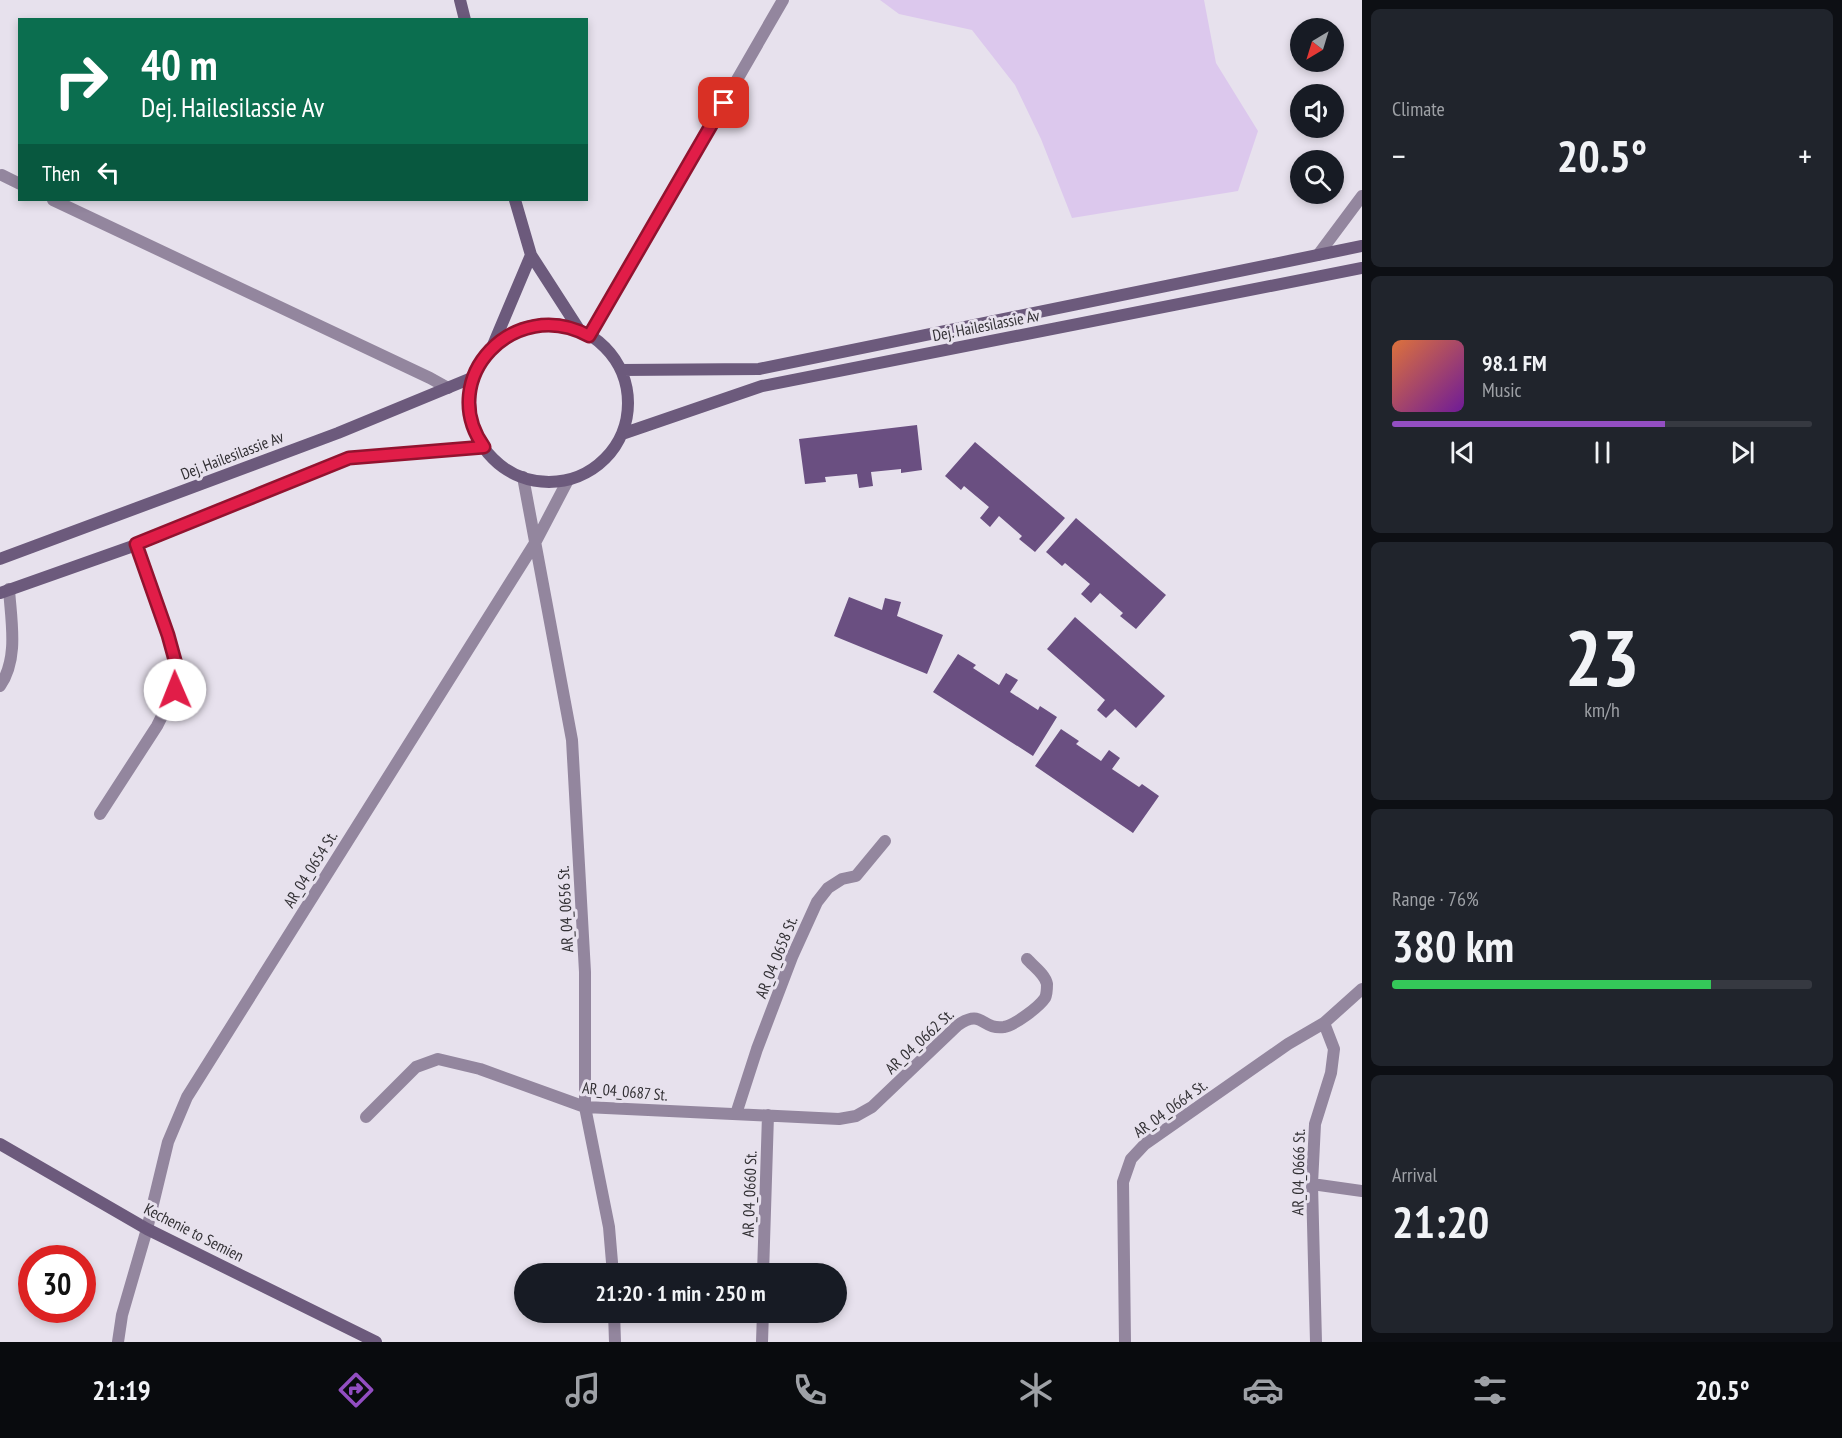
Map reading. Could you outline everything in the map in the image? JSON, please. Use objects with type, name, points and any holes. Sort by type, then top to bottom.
[{"type":"main road","points":[[460,0],[464,18]]},
{"type":"main road","points":[[515,201],[531,255],[588,332],[607,350],[621,370],[628,401],[622,434],[602,462],[584,474],[568,480],[545,482],[523,477],[494,460],[476,432],[471,416],[474,377],[492,348],[510,334],[532,326],[558,325],[588,332]]},
{"type":"main road","name":"Dej. Hailesilassie Av","points":[[621,370],[759,369],[1362,246]]},
{"type":"main road","points":[[492,348],[531,255]]},
{"type":"main road","name":"Dej. Hailesilassie Av","points":[[622,434],[762,386],[1362,268]]},
{"type":"main road","name":"Dej. Hailesilassie Av","points":[[0,560],[338,433],[474,377]]},
{"type":"main road","points":[[5,591],[136,544],[349,458],[484,447]]},
{"type":"main road","name":"Kechenie to Semien","points":[[0,1144],[147,1229],[376,1342]]},
{"type":"street","points":[[588,332],[783,0]]},
{"type":"street","points":[[2,176],[18,183]]},
{"type":"street","points":[[1318,255],[1362,196]]},
{"type":"street","points":[[54,201],[448,388]]},
{"type":"street","points":[[523,477],[535,543]]},
{"type":"street","name":"AR_04_0654 St.","points":[[118,1342],[122,1315],[147,1229],[168,1142],[187,1097],[535,543],[568,480]]},
{"type":"street","name":"AR_04_0656 St.","points":[[535,543],[572,740],[585,972],[585,1107],[609,1227],[612,1263]]},
{"type":"street","points":[[100,814],[158,726],[175,690],[176,664],[136,544]]},
{"type":"street","points":[[0,686],[6,677],[12,654],[5,591]]},
{"type":"street","name":"AR_04_0658 St.","points":[[736,1114],[757,1049],[792,957],[817,902],[828,888],[842,879],[856,876],[885,841]]},
{"type":"street","name":"AR_04_0662 St.","points":[[839,1119],[856,1116],[872,1107],[968,1018],[978,1018],[991,1026],[1006,1027],[1032,1010],[1046,996],[1047,985],[1027,959]]},
{"type":"street","points":[[1324,1023],[1362,989]]},
{"type":"street","name":"AR_04_0666 St.","points":[[1316,1342],[1312,1184],[1315,1124],[1330,1073],[1334,1049],[1324,1023]]},
{"type":"street","name":"AR_04_0664 St.","points":[[1125,1342],[1123,1182],[1131,1159],[1145,1144],[1288,1044],[1324,1023]]},
{"type":"street","name":"AR_04_0687 St.","points":[[366,1117],[416,1067],[438,1059],[480,1069],[585,1107],[839,1119]]},
{"type":"street","name":"AR_04_0660 St.","points":[[764,1263],[768,1115]]},
{"type":"street","points":[[1312,1184],[1362,1191]]},
{"type":"street","points":[[614,1323],[615,1342]]},
{"type":"street","points":[[762,1342],[763,1323]]},
{"type":"shaded area","points":[[880,0],[1204,0],[1216,63],[1258,131],[1238,191],[1072,218],[1041,139],[1015,85],[972,30],[899,14]]},
{"type":"building","points":[[917,425],[922,470],[901,473],[901,469],[871,472],[873,486],[859,488],[857,474],[825,477],[826,482],[805,484],[799,439]]},
{"type":"building","points":[[975,442],[1065,518],[1035,552],[1019,539],[1022,536],[999,516],[990,527],[980,518],[989,507],[964,486],[961,490],[945,476]]},
{"type":"building","points":[[1076,518],[1166,595],[1136,629],[1120,616],[1123,613],[1100,593],[1091,603],[1081,594],[1090,584],[1065,563],[1062,566],[1046,552]]},
{"type":"building","points":[[849,597],[882,610],[885,598],[901,602],[897,616],[943,635],[927,674],[834,636]]},
{"type":"building","points":[[1075,617],[1165,696],[1136,728],[1115,709],[1106,718],[1097,710],[1105,700],[1047,649]]},
{"type":"building","points":[[958,654],[976,665],[973,668],[999,685],[1006,673],[1018,680],[1010,692],[1038,710],[1040,706],[1057,717],[1033,756],[933,692]]},
{"type":"building","points":[[1061,729],[1079,741],[1076,744],[1101,761],[1109,750],[1120,758],[1112,769],[1139,787],[1142,784],[1159,796],[1133,833],[1035,766]]},
{"type":"route","points":[[175,690],[176,664],[136,544],[349,458],[484,447],[474,427],[470,404],[472,382],[485,357],[504,338],[532,326],[558,325],[574,328],[589,336],[724,103]]}]
